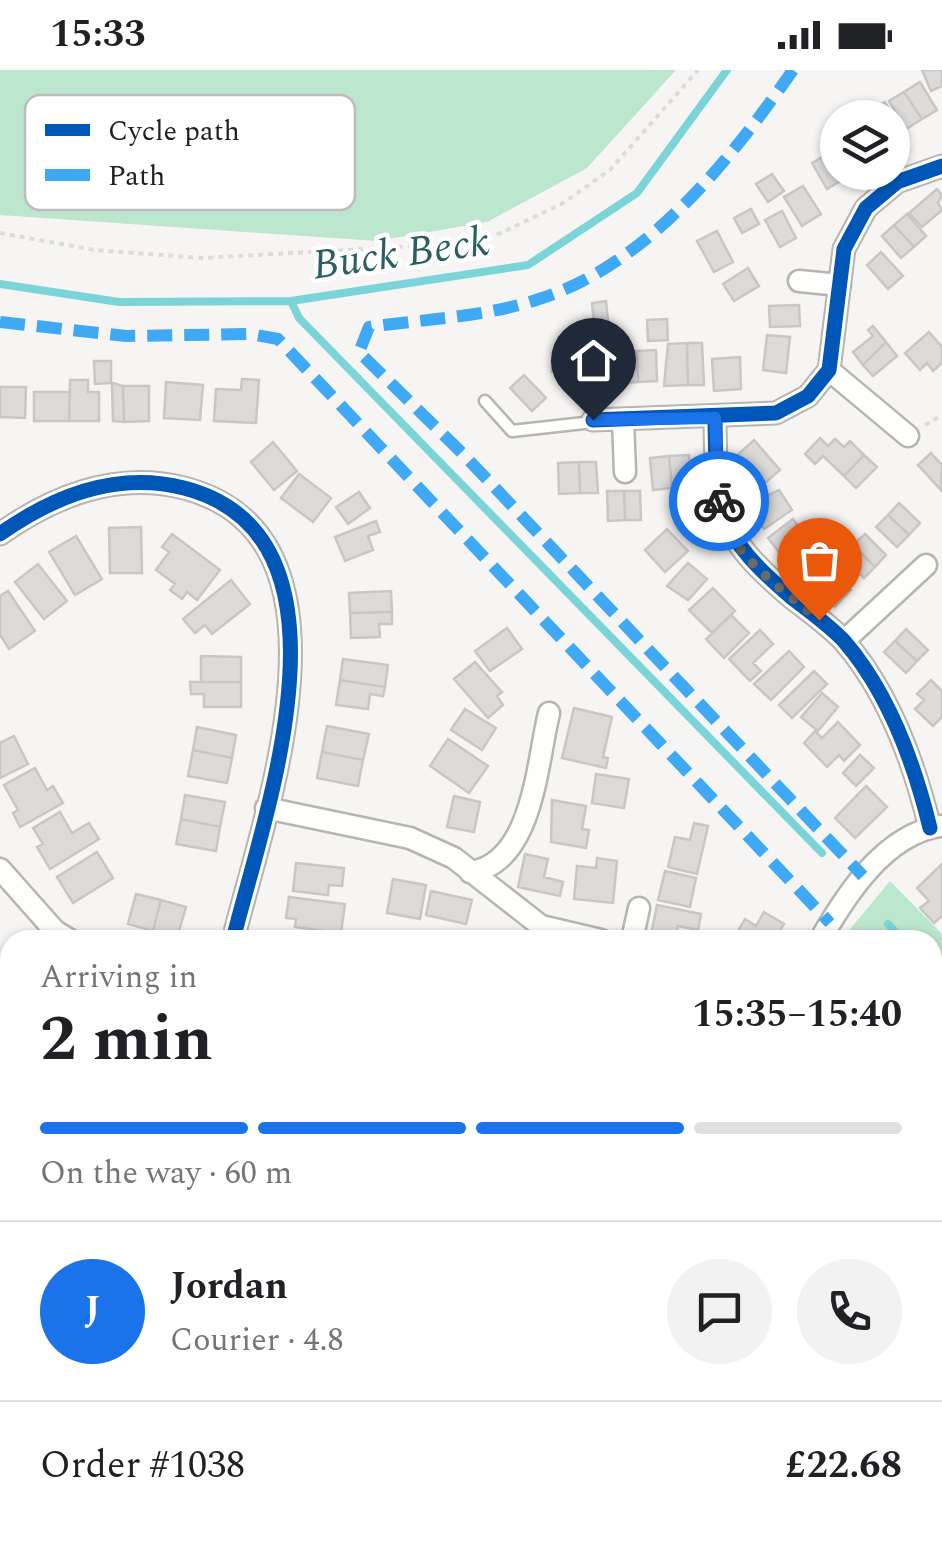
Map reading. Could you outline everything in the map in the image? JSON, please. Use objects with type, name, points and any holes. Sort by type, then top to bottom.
[{"type":"street","points":[[593,420],[715,418],[776,412],[808,396],[830,370],[844,249],[866,208],[897,182],[942,166]]},
{"type":"street","points":[[799,281],[840,285]]},
{"type":"street","points":[[830,370],[908,436]]},
{"type":"street","points":[[715,418],[721,514],[736,544],[758,570],[844,641],[888,708],[936,827],[894,846],[863,876],[827,930]]},
{"type":"street","points":[[624,420],[625,472]]},
{"type":"street","points":[[0,534],[61,498],[105,484],[150,479],[192,490],[236,512],[265,547],[286,589],[292,640],[291,690],[236,930]]},
{"type":"street","points":[[844,641],[926,566]]},
{"type":"street","points":[[470,872],[485,870],[500,860],[513,843],[523,822],[549,713]]},
{"type":"street","points":[[266,808],[410,838],[437,849],[541,926],[558,930]]},
{"type":"street","points":[[3,877],[52,930]]},
{"type":"street","points":[[634,930],[640,908]]},
{"type":"lane","points":[[485,401],[512,431],[592,425],[593,420]]},
{"type":"path","points":[[0,234],[95,250],[202,258],[454,244],[500,233],[579,192],[610,170],[698,70]]},
{"type":"green space","points":[[0,70],[676,70],[587,168],[487,222],[377,241],[0,215]]},
{"type":"green space","points":[[890,881],[938,930],[849,930]]},
{"type":"building","points":[[922,70],[942,70],[942,86],[931,91]]},
{"type":"building","points":[[920,82],[937,110],[922,119],[904,92]]},
{"type":"building","points":[[904,92],[909,100],[891,100]]},
{"type":"building","points":[[910,101],[922,119],[910,126]]},
{"type":"building","points":[[820,158],[820,177],[812,163]]},
{"type":"building","points":[[772,174],[784,191],[768,202],[756,184]]},
{"type":"building","points":[[803,186],[821,214],[802,226],[784,197]]},
{"type":"building","points":[[937,189],[942,195],[938,203],[942,210],[922,227],[909,213]]},
{"type":"building","points":[[751,209],[759,224],[742,233],[734,218]]},
{"type":"building","points":[[782,211],[796,238],[780,247],[765,220]]},
{"type":"building","points":[[907,214],[926,236],[914,247],[894,225]]},
{"type":"building","points":[[894,225],[914,247],[901,258],[882,236]]},
{"type":"building","points":[[717,231],[733,262],[714,272],[697,241]]},
{"type":"building","points":[[881,252],[903,276],[888,289],[867,265]]},
{"type":"building","points":[[748,268],[759,286],[734,301],[723,284]]},
{"type":"building","points":[[606,301],[608,321],[594,322],[592,303]]},
{"type":"building","points":[[799,305],[800,326],[770,327],[769,306]]},
{"type":"building","points":[[667,319],[668,340],[648,341],[647,320]]},
{"type":"building","points":[[873,326],[886,342],[863,365],[853,352],[873,336],[868,330]]},
{"type":"building","points":[[929,332],[942,347],[942,363],[933,371],[927,363],[920,370],[905,353]]},
{"type":"building","points":[[767,335],[790,337],[786,373],[763,370]]},
{"type":"building","points":[[886,342],[897,356],[873,376],[863,365]]},
{"type":"building","points":[[687,343],[688,385],[664,386],[668,344]]},
{"type":"building","points":[[687,343],[702,343],[704,385],[688,385]]},
{"type":"building","points":[[656,350],[657,381],[638,382],[637,351]]},
{"type":"building","points":[[637,351],[638,382],[619,383],[618,352]]},
{"type":"building","points":[[740,357],[741,389],[714,391],[712,359]]},
{"type":"building","points":[[586,359],[588,389],[568,390],[567,372],[552,372],[552,361]]},
{"type":"building","points":[[586,359],[605,359],[606,389],[588,389]]},
{"type":"building","points":[[94,361],[111,361],[111,383],[95,384]]},
{"type":"building","points":[[524,375],[546,398],[532,411],[510,388]]},
{"type":"building","points":[[242,379],[259,380],[256,423],[214,421],[216,389],[241,390]]},
{"type":"building","points":[[70,380],[88,380],[88,392],[99,392],[99,421],[69,421]]},
{"type":"building","points":[[166,382],[203,385],[200,420],[164,418]]},
{"type":"building","points":[[112,383],[123,386],[124,422],[113,421]]},
{"type":"building","points":[[123,386],[149,386],[149,421],[124,422]]},
{"type":"building","points":[[0,387],[26,387],[25,418],[0,417]]},
{"type":"building","points":[[34,392],[70,392],[69,421],[34,421]]},
{"type":"building","points":[[820,438],[828,446],[835,439],[844,447],[850,441],[864,455],[844,476],[823,456],[815,464],[805,454]]},
{"type":"building","points":[[754,440],[780,470],[749,497],[734,480],[746,470],[735,457]]},
{"type":"building","points":[[273,442],[297,471],[274,490],[251,462]]},
{"type":"building","points":[[931,453],[942,465],[941,490],[918,465]]},
{"type":"building","points":[[689,455],[691,487],[672,488],[669,456]]},
{"type":"building","points":[[864,455],[877,467],[856,488],[844,476]]},
{"type":"building","points":[[669,456],[672,488],[653,490],[650,458]]},
{"type":"building","points":[[579,462],[596,462],[598,493],[580,493]]},
{"type":"building","points":[[579,462],[580,493],[559,494],[558,463]]},
{"type":"building","points":[[299,474],[331,498],[313,522],[281,498]]},
{"type":"building","points":[[779,490],[792,510],[764,529],[748,505]]},
{"type":"building","points":[[607,491],[624,491],[625,520],[608,521]]},
{"type":"building","points":[[624,491],[640,491],[641,520],[625,520]]},
{"type":"building","points":[[359,492],[370,508],[348,524],[336,507]]},
{"type":"building","points":[[899,503],[920,523],[909,535],[888,515]]},
{"type":"building","points":[[888,515],[909,535],[897,547],[876,527]]},
{"type":"building","points":[[793,519],[814,547],[797,560],[791,551],[783,557],[768,538]]},
{"type":"building","points":[[376,521],[380,532],[368,536],[373,550],[345,561],[335,537]]},
{"type":"building","points":[[141,527],[142,573],[110,573],[109,528]]},
{"type":"building","points":[[667,529],[688,551],[665,572],[645,550]]},
{"type":"building","points":[[172,534],[220,570],[197,600],[187,592],[182,599],[170,590],[175,584],[156,570],[169,552],[162,547]]},
{"type":"building","points":[[865,534],[886,555],[875,567],[853,545]]},
{"type":"building","points":[[76,536],[102,579],[75,595],[49,552]]},
{"type":"building","points":[[853,545],[875,567],[864,578],[842,557]]},
{"type":"building","points":[[688,563],[707,579],[688,600],[667,586]]},
{"type":"building","points":[[38,564],[67,601],[44,619],[15,582]]},
{"type":"building","points":[[828,568],[851,590],[835,607],[812,584]]},
{"type":"building","points":[[231,580],[250,604],[212,634],[205,625],[195,633],[183,619]]},
{"type":"building","points":[[713,588],[735,611],[712,633],[689,610]]},
{"type":"building","points":[[8,591],[35,631],[9,649],[0,635],[0,596]]},
{"type":"building","points":[[391,591],[392,612],[350,613],[349,593]]},
{"type":"building","points":[[392,612],[392,624],[379,624],[380,637],[351,638],[350,613]]},
{"type":"building","points":[[731,615],[749,633],[724,658],[706,639]]},
{"type":"building","points":[[507,628],[522,649],[490,671],[475,651]]},
{"type":"building","points":[[906,629],[928,650],[917,661],[895,641]]},
{"type":"building","points":[[760,630],[773,644],[753,663],[761,671],[750,681],[729,659]]},
{"type":"building","points":[[895,641],[917,661],[906,673],[884,652]]},
{"type":"building","points":[[789,651],[804,667],[771,700],[754,684]]},
{"type":"building","points":[[201,656],[241,657],[241,682],[201,682]]},
{"type":"building","points":[[343,659],[388,665],[385,687],[340,680]]},
{"type":"building","points":[[475,662],[502,692],[497,696],[503,705],[488,718],[454,679]]},
{"type":"building","points":[[814,671],[827,684],[792,718],[779,705]]},
{"type":"building","points":[[340,680],[385,687],[383,696],[370,694],[368,709],[336,705]]},
{"type":"building","points":[[931,680],[942,691],[942,717],[933,726],[915,709],[924,700],[917,694]]},
{"type":"building","points":[[190,682],[241,682],[241,707],[204,707],[204,694],[191,694]]},
{"type":"building","points":[[822,693],[838,707],[818,731],[801,717]]},
{"type":"building","points":[[574,708],[612,717],[603,757],[608,758],[606,768],[562,758]]},
{"type":"building","points":[[465,709],[496,728],[482,750],[451,730]]},
{"type":"building","points":[[838,722],[860,745],[844,761],[839,755],[827,767],[804,743],[815,731],[822,738]]},
{"type":"building","points":[[327,726],[369,734],[363,760],[322,752]]},
{"type":"building","points":[[197,727],[236,735],[232,758],[193,750]]},
{"type":"building","points":[[14,736],[28,764],[0,778],[0,743]]},
{"type":"building","points":[[448,739],[488,766],[469,793],[430,766]]},
{"type":"building","points":[[193,750],[232,758],[227,783],[188,776]]},
{"type":"building","points":[[322,752],[363,760],[358,786],[317,778]]},
{"type":"building","points":[[860,755],[874,768],[856,786],[843,773]]},
{"type":"building","points":[[35,768],[47,790],[53,786],[63,803],[20,827],[13,813],[18,810],[4,785]]},
{"type":"building","points":[[596,774],[629,779],[624,808],[592,803]]},
{"type":"building","points":[[866,786],[887,807],[855,838],[835,818]]},
{"type":"building","points":[[185,795],[225,802],[220,827],[181,819]]},
{"type":"building","points":[[454,796],[480,802],[474,832],[447,827]]},
{"type":"building","points":[[552,800],[586,806],[582,829],[589,830],[586,848],[551,842]]},
{"type":"building","points":[[60,812],[72,833],[89,823],[99,839],[50,869],[37,847],[43,844],[33,828]]},
{"type":"building","points":[[181,819],[220,827],[216,851],[176,844]]},
{"type":"building","points":[[694,823],[708,826],[697,874],[668,867],[675,837],[690,840]]},
{"type":"building","points":[[97,852],[113,878],[73,903],[57,877]]},
{"type":"building","points":[[525,854],[548,859],[544,877],[563,882],[560,896],[518,887]]},
{"type":"building","points":[[597,858],[617,861],[613,903],[574,899],[577,866],[596,868]]},
{"type":"building","points":[[296,863],[344,868],[342,886],[329,885],[328,895],[293,891]]},
{"type":"building","points":[[942,864],[942,916],[934,923],[920,908],[929,901],[917,888]]},
{"type":"building","points":[[665,871],[696,878],[690,907],[658,900]]},
{"type":"building","points":[[393,879],[426,885],[420,919],[387,913]]},
{"type":"building","points":[[431,891],[472,900],[466,924],[426,915]]},
{"type":"building","points":[[136,894],[161,900],[153,930],[128,924]]},
{"type":"building","points":[[289,897],[345,904],[341,930],[295,927],[296,919],[286,918]]},
{"type":"building","points":[[161,900],[186,907],[179,930],[153,930]]},
{"type":"building","points":[[657,905],[701,914],[698,930],[678,926],[677,930],[652,930]]},
{"type":"building","points":[[764,912],[784,924],[780,930],[738,930],[745,919],[756,926]]},
{"type":"waterway","name":"Buck Beck","points":[[0,284],[119,302],[291,301],[528,265],[637,193],[727,70]]},
{"type":"waterway","points":[[291,301],[299,318],[822,853]]},
{"type":"waterway","points":[[888,924],[894,930]]},
{"type":"marked path","points":[[793,70],[715,172],[652,234],[618,260],[581,282],[521,304],[369,327],[359,352],[462,453],[863,876]]},
{"type":"marked path","points":[[0,322],[126,336],[250,334],[278,339],[830,923]]},
{"type":"cycle path","points":[[593,420],[776,413],[808,396],[829,370],[844,249],[866,208],[897,182],[942,166]]},
{"type":"cycle path","points":[[715,418],[720,499],[735,537],[767,575],[838,635],[860,661],[898,729],[930,828]]},
{"type":"cycle path","points":[[0,534],[43,508],[88,490],[159,483],[184,488],[240,516],[274,562],[289,620],[289,686],[279,756],[236,930]]},
{"type":"way so far","points":[[719,501],[736,544],[758,570],[819,620]]},
{"type":"route","points":[[593,420],[715,418],[719,501]]}]
